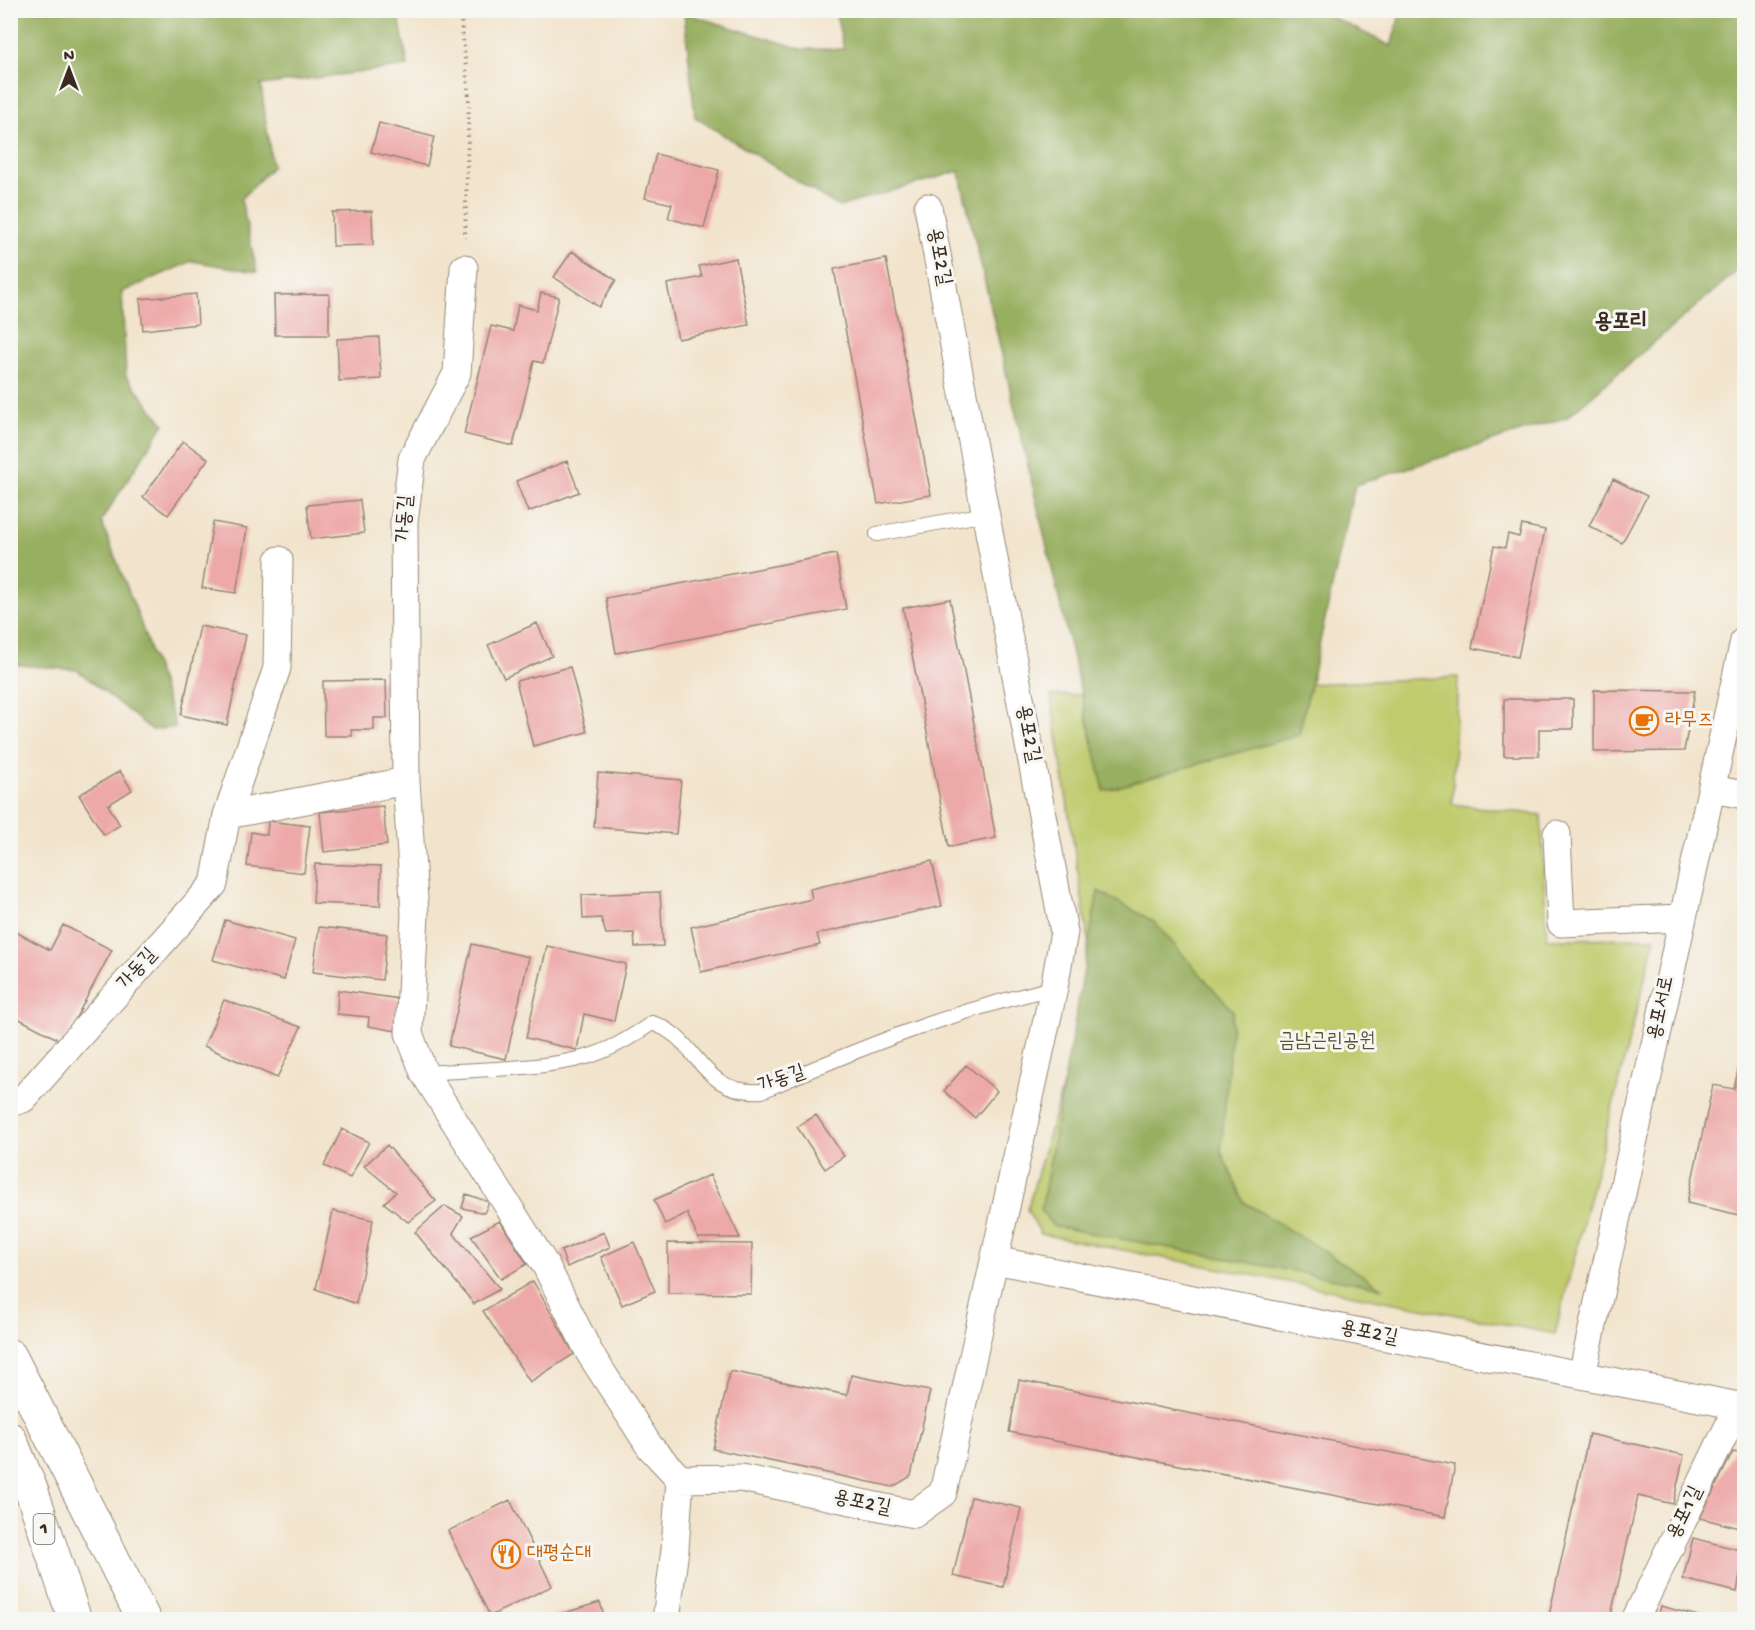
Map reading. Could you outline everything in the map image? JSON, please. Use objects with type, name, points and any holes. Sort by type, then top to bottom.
[{"type":"highway","points":[[10,1356],[144,1620]]},
{"type":"highway","name":"1","points":[[10,1439],[32,1492],[75,1620]]},
{"type":"street","name":"용포2길","points":[[680,1479],[741,1478],[914,1514],[943,1493],[1054,988],[1064,932],[928,207]]},
{"type":"street","name":"가동길","points":[[464,268],[457,373],[412,459],[404,522],[406,781],[415,914],[410,1033],[424,1073],[546,1266],[596,1362],[650,1447],[680,1479]]},
{"type":"street","name":"가동길","points":[[10,1103],[22,1099],[214,884],[227,815],[277,668],[279,560]]},
{"type":"street","name":"용포서로","points":[[1582,1375],[1744,641]]},
{"type":"street","points":[[227,815],[406,781]]},
{"type":"street","points":[[1712,789],[1744,795]]},
{"type":"street","points":[[1557,834],[1561,923],[1682,918]]},
{"type":"street","name":"용포2길","points":[[994,1260],[1741,1406]]},
{"type":"street","name":"용포1길","points":[[1635,1620],[1741,1406]]},
{"type":"street","points":[[666,1620],[675,1549],[680,1479]]},
{"type":"lane","points":[[877,534],[986,514]]},
{"type":"lane","name":"가동길","points":[[424,1073],[561,1063],[615,1046],[652,1023],[666,1028],[712,1078],[744,1092],[762,1091],[897,1034],[1000,1000],[1054,988]]},
{"type":"path","points":[[460,10],[470,97],[464,268]]},
{"type":"green space","points":[[10,11],[398,11],[408,66],[261,85],[272,167],[241,199],[257,272],[192,261],[122,292],[126,376],[164,424],[101,521],[138,615],[176,727],[152,730],[77,670],[11,664]]},
{"type":"green space","points":[[835,11],[1320,11],[1391,46],[1401,11],[1744,11],[1744,265],[1567,417],[1355,485],[1299,735],[1104,791],[959,171],[839,207],[695,117],[684,13],[802,49],[844,49]]},
{"type":"green space","name":"금남근린공원","points":[[1458,677],[1452,804],[1541,815],[1547,939],[1655,938],[1555,1334],[1041,1234],[1027,1210],[1094,978],[1051,696]]},
{"type":"green space","points":[[1098,891],[1153,921],[1233,1011],[1221,1152],[1244,1202],[1383,1288],[1053,1226],[1041,1210]]},
{"type":"building","points":[[379,123],[434,137],[427,166],[371,152]]},
{"type":"building","points":[[656,154],[719,170],[704,228],[668,218],[672,204],[645,198]]},
{"type":"building","points":[[372,211],[373,245],[333,246],[332,212]]},
{"type":"building","points":[[572,251],[616,280],[599,307],[554,277]]},
{"type":"building","points":[[736,258],[749,325],[678,339],[667,284],[702,277],[699,266]]},
{"type":"building","points":[[886,259],[931,495],[878,504],[834,269]]},
{"type":"building","points":[[541,293],[559,297],[543,363],[534,361],[513,446],[464,434],[491,326],[513,331],[518,305],[537,310]]},
{"type":"building","points":[[196,294],[198,324],[143,330],[140,299]]},
{"type":"building","points":[[329,294],[329,335],[275,335],[274,295]]},
{"type":"building","points":[[379,337],[381,379],[339,381],[337,339]]},
{"type":"building","points":[[183,441],[208,459],[168,515],[143,497]]},
{"type":"building","points":[[567,461],[579,492],[528,512],[516,481]]},
{"type":"building","points":[[1613,479],[1647,496],[1622,543],[1589,526]]},
{"type":"building","points":[[360,500],[364,533],[311,539],[307,505]]},
{"type":"building","points":[[213,522],[247,528],[236,593],[202,588]]},
{"type":"building","points":[[1522,525],[1545,530],[1518,657],[1472,648],[1494,546],[1505,548],[1508,534],[1519,537]]},
{"type":"building","points":[[836,554],[846,609],[616,653],[606,598]]},
{"type":"building","points":[[950,599],[996,838],[949,847],[903,608]]},
{"type":"building","points":[[537,623],[552,656],[504,678],[488,645]]},
{"type":"building","points":[[200,626],[246,635],[227,725],[181,715]]},
{"type":"building","points":[[570,667],[587,732],[533,746],[516,681]]},
{"type":"building","points":[[386,680],[387,718],[374,718],[374,730],[351,730],[352,736],[324,736],[323,681]]},
{"type":"building","points":[[1594,690],[1695,691],[1684,751],[1594,752]]},
{"type":"building","points":[[1504,699],[1573,699],[1573,729],[1539,729],[1539,756],[1504,756]]},
{"type":"building","points":[[120,771],[132,790],[108,805],[120,825],[104,835],[79,795]]},
{"type":"building","points":[[598,773],[681,780],[676,834],[594,827]]},
{"type":"building","points":[[383,806],[387,845],[324,852],[320,812]]},
{"type":"building","points":[[268,821],[310,826],[304,873],[247,866],[251,832],[267,835]]},
{"type":"building","points":[[932,861],[942,906],[817,934],[820,945],[701,972],[691,927],[812,899],[810,889]]},
{"type":"building","points":[[315,864],[381,866],[380,906],[313,903]]},
{"type":"building","points":[[660,892],[663,946],[635,947],[634,933],[606,934],[601,918],[583,919],[582,895]]},
{"type":"building","points":[[225,920],[295,940],[284,980],[213,960]]},
{"type":"building","points":[[63,925],[112,950],[63,1042],[10,1014],[10,929],[50,950]]},
{"type":"building","points":[[319,927],[387,934],[382,980],[313,972]]},
{"type":"building","points":[[472,944],[529,957],[506,1059],[449,1046]]},
{"type":"building","points":[[547,946],[626,964],[614,1021],[584,1014],[577,1050],[526,1038]]},
{"type":"building","points":[[338,990],[399,999],[397,1031],[368,1026],[369,1017],[337,1014]]},
{"type":"building","points":[[224,1000],[301,1027],[277,1078],[204,1046]]},
{"type":"building","points":[[1744,1043],[1744,1216],[1687,1203],[1713,1085],[1734,1089]]},
{"type":"building","points":[[966,1065],[997,1091],[975,1118],[944,1091]]},
{"type":"building","points":[[816,1115],[844,1156],[825,1169],[797,1127]]},
{"type":"building","points":[[342,1129],[369,1142],[350,1178],[324,1166]]},
{"type":"building","points":[[387,1145],[436,1201],[408,1222],[384,1203],[396,1192],[364,1166]]},
{"type":"building","points":[[710,1175],[740,1238],[698,1238],[687,1213],[665,1224],[654,1200]]},
{"type":"building","points":[[466,1194],[489,1202],[484,1213],[462,1208]]},
{"type":"building","points":[[445,1206],[463,1216],[453,1233],[500,1289],[474,1304],[415,1232]]},
{"type":"building","points":[[333,1211],[373,1220],[356,1304],[316,1289]]},
{"type":"building","points":[[500,1221],[527,1264],[501,1279],[471,1236]]},
{"type":"building","points":[[604,1232],[610,1247],[567,1267],[561,1251]]},
{"type":"building","points":[[634,1242],[655,1291],[622,1305],[601,1257]]},
{"type":"building","points":[[668,1243],[752,1244],[751,1294],[668,1293]]},
{"type":"building","points":[[533,1281],[574,1354],[530,1382],[483,1311]]},
{"type":"building","points":[[730,1371],[847,1395],[851,1375],[930,1391],[911,1476],[893,1487],[713,1449]]},
{"type":"building","points":[[1019,1380],[1455,1465],[1445,1517],[1009,1432]]},
{"type":"building","points":[[1589,1434],[1684,1455],[1673,1504],[1638,1496],[1610,1620],[1548,1620]]},
{"type":"building","points":[[1733,1452],[1744,1454],[1744,1529],[1700,1518]]},
{"type":"building","points":[[971,1497],[1021,1508],[1003,1587],[953,1576]]},
{"type":"building","points":[[510,1500],[552,1586],[490,1616],[448,1531]]},
{"type":"building","points":[[1693,1538],[1744,1551],[1737,1592],[1683,1579]]},
{"type":"building","points":[[600,1602],[605,1620],[545,1620],[545,1619]]},
{"type":"building","points":[[1661,1606],[1709,1619],[1709,1620],[1657,1620]]},
{"type":"place","name":"라무즈","points":[[1644,721]]},
{"type":"place","name":"대평순대","points":[[506,1554]]},
{"type":"district","name":"용포리","points":[[1621,323]]}]
